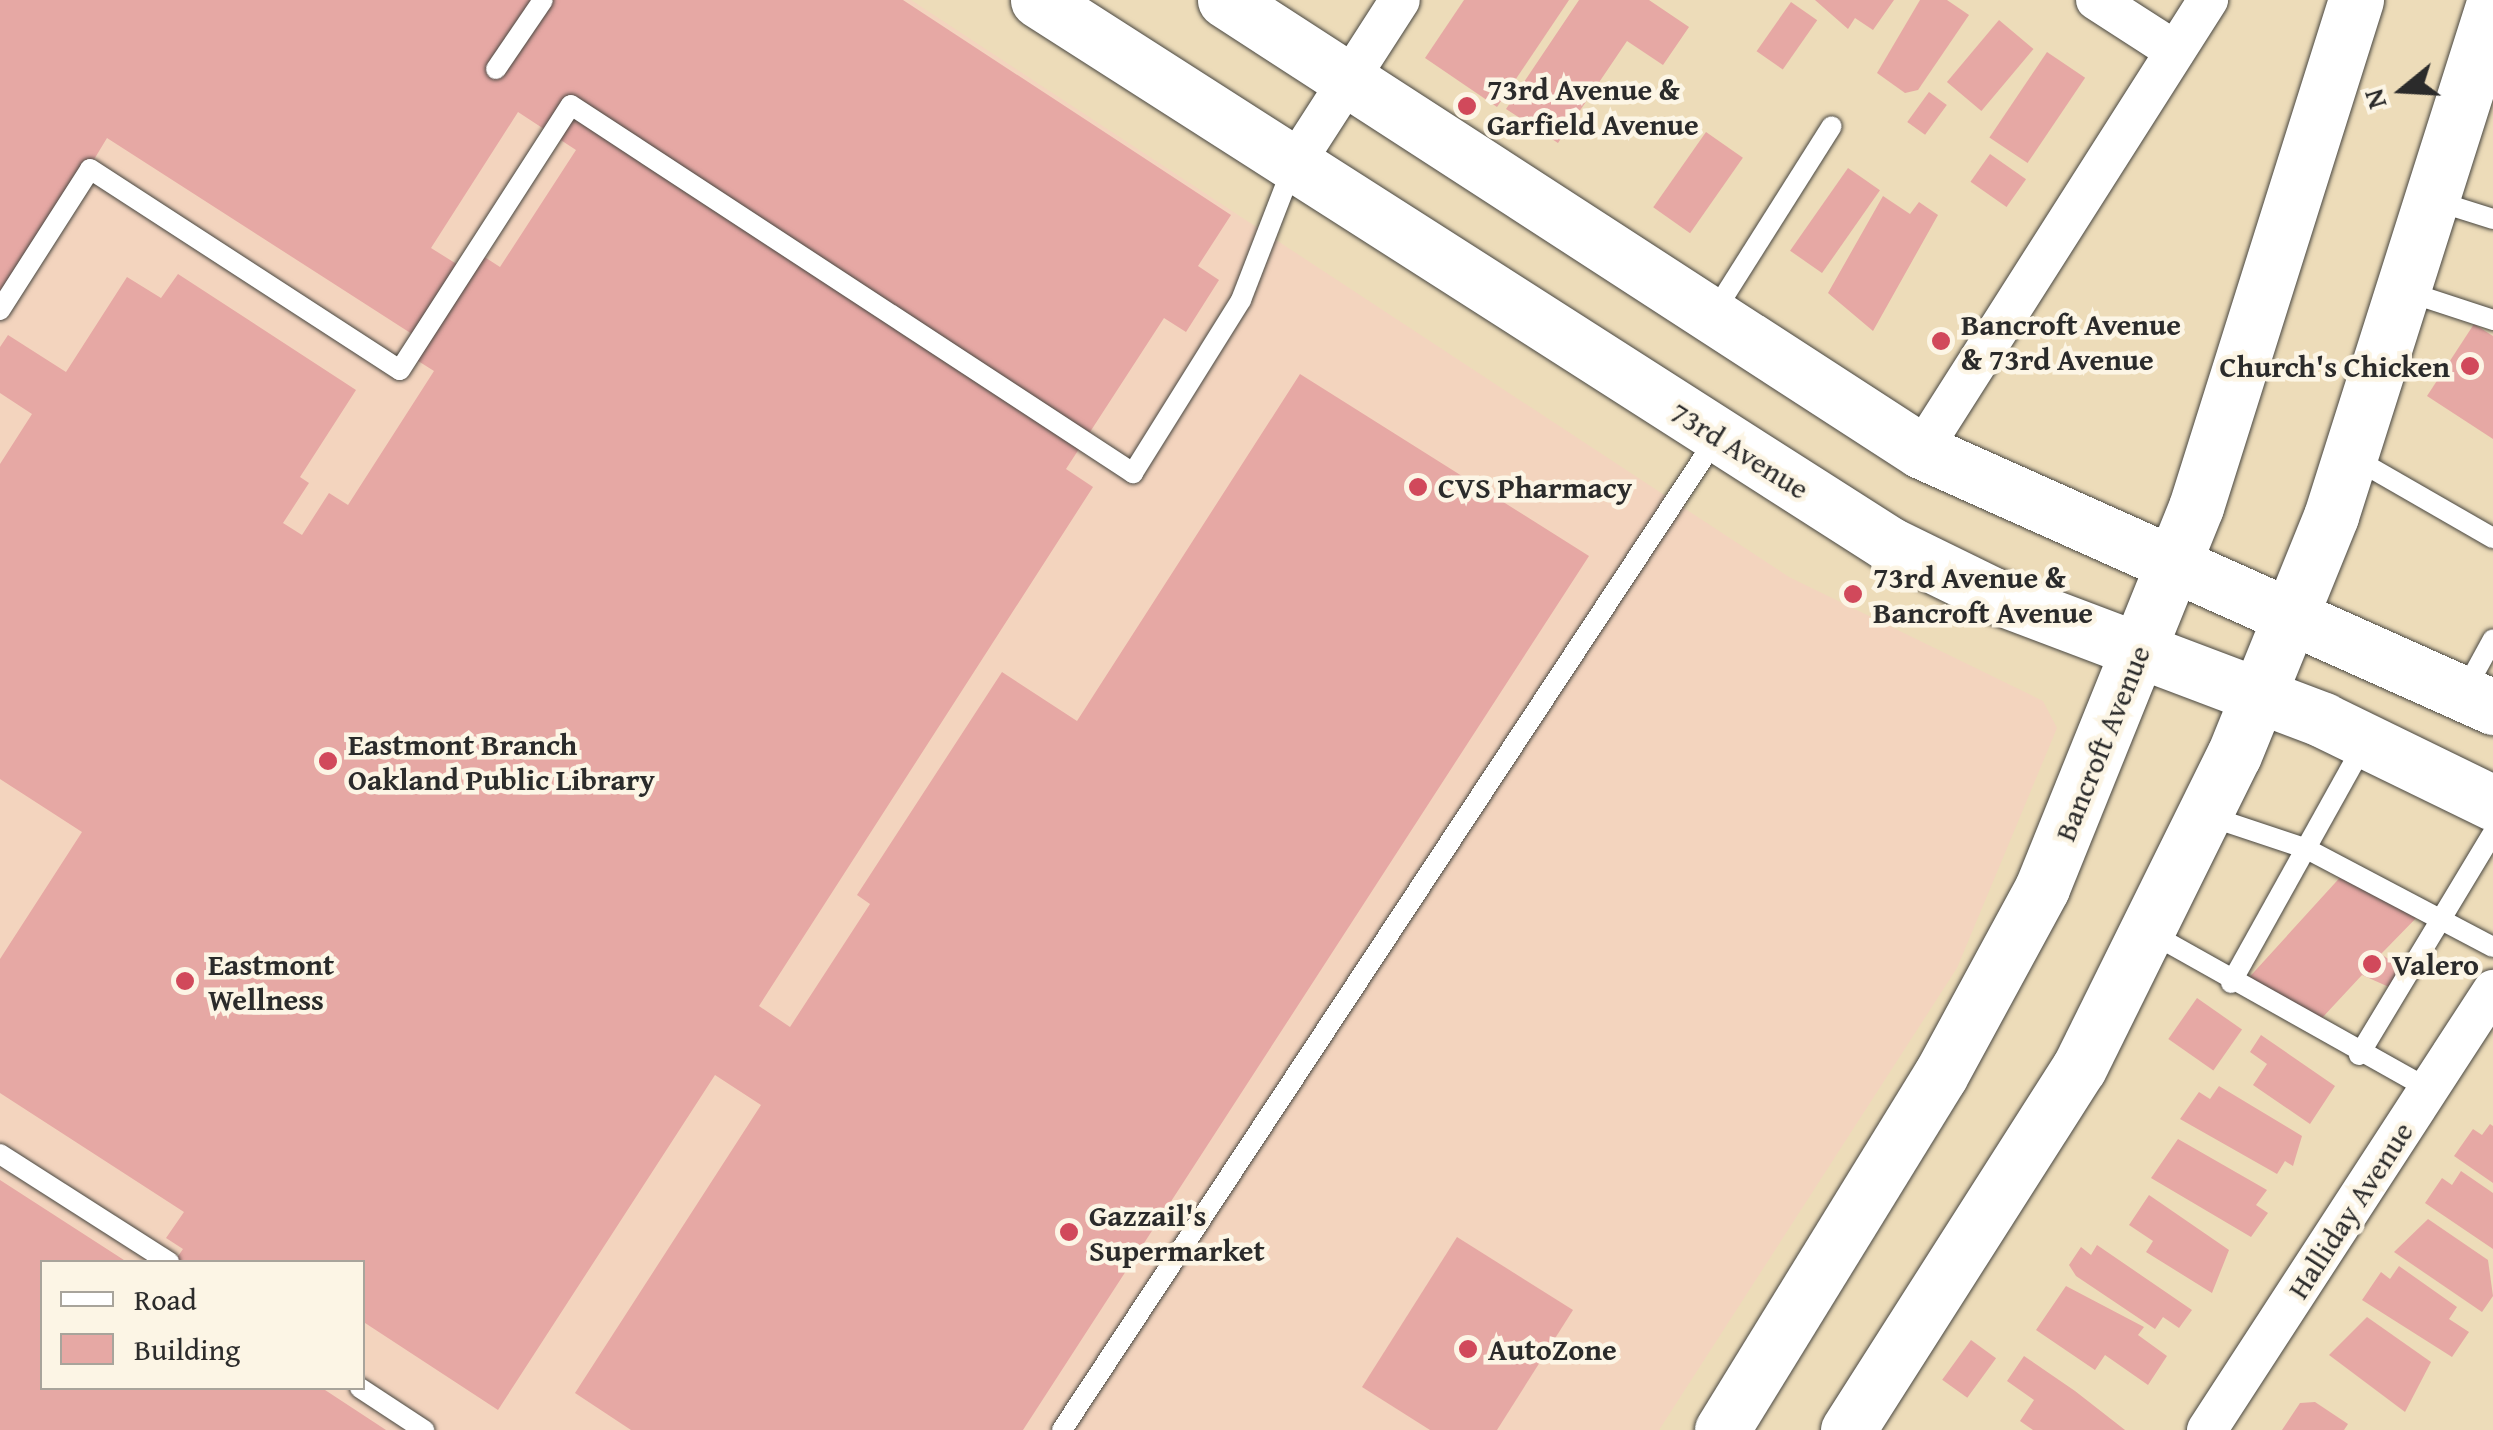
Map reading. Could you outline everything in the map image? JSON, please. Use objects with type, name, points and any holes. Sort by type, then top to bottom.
[{"type":"main road","name":"73rd Avenue","points":[[1038,0],[1889,544],[2140,652],[2366,741],[2493,803]]},
{"type":"main road","points":[[1225,0],[1921,451],[2478,700]]},
{"type":"main road","name":"Bancroft Avenue","points":[[1722,1430],[1984,1000],[2042,888],[2174,566],[2356,0]]},
{"type":"main road","points":[[1848,1430],[2080,1068],[2259,696],[2350,456],[2493,6]]},
{"type":"street","points":[[1293,166],[1400,0]]},
{"type":"street","points":[[2096,0],[2175,51]]},
{"type":"street","points":[[1921,451],[2208,0]]},
{"type":"street","name":"Halliday Avenue","points":[[2207,1430],[2493,990]]},
{"type":"lane","points":[[496,69],[543,0]]},
{"type":"lane","points":[[0,310],[90,169],[400,370],[570,105],[1133,473],[1241,300],[1293,166]]},
{"type":"lane","points":[[1712,315],[1832,126]]},
{"type":"lane","points":[[2432,200],[2493,219]]},
{"type":"lane","points":[[2403,290],[2493,320]]},
{"type":"lane","points":[[1062,1430],[1718,436]]},
{"type":"lane","points":[[2350,456],[2490,533]]},
{"type":"lane","points":[[2478,700],[2493,639]]},
{"type":"lane","points":[[2232,984],[2366,741]]},
{"type":"lane","points":[[2204,814],[2307,849],[2444,916],[2493,947]]},
{"type":"lane","points":[[2359,1055],[2493,833]]},
{"type":"lane","points":[[2147,930],[2232,984],[2429,1089]]},
{"type":"lane","points":[[0,1154],[166,1260]]},
{"type":"lane","points":[[363,1390],[424,1430]]},
{"type":"shaded area","points":[[0,0],[911,0],[1789,577],[2043,701],[2057,728],[1957,968],[1659,1430],[0,1430]]},
{"type":"building","points":[[0,0],[903,0],[1231,215],[1198,266],[1219,280],[1186,332],[1164,318],[1066,469],[1093,487],[759,1006],[790,1027],[870,904],[857,895],[1002,672],[1077,721],[1300,374],[1589,556],[1023,1430],[631,1430],[575,1393],[761,1105],[715,1075],[498,1410],[365,1323],[365,1260],[175,1260],[183,1249],[166,1238],[184,1212],[0,1093],[0,959],[82,832],[0,779],[0,464],[32,414],[0,393],[0,347],[8,335],[66,372],[127,277],[161,298],[178,274],[356,390],[300,477],[309,483],[283,523],[302,535],[329,493],[348,505],[434,371],[415,359],[426,343],[107,138],[0,315]],"holes":[[[518,112],[576,150],[500,267],[483,256],[471,273],[431,248]]]},
{"type":"building","points":[[1464,0],[1569,0],[1497,107],[1425,58]]},
{"type":"building","points":[[1579,0],[1649,0],[1689,27],[1663,65],[1627,41],[1558,143],[1506,109]]},
{"type":"building","points":[[1815,0],[1894,0],[1873,30],[1855,18],[1848,29]]},
{"type":"building","points":[[1920,0],[1947,0],[1969,15],[1918,90],[1905,93],[1877,73]]},
{"type":"building","points":[[1791,2],[1817,20],[1783,70],[1757,51]]},
{"type":"building","points":[[1999,20],[2033,49],[1981,111],[1947,82]]},
{"type":"building","points":[[2047,52],[2085,78],[2028,163],[1989,137]]},
{"type":"building","points":[[1929,92],[1947,105],[1925,135],[1907,122]]},
{"type":"building","points":[[1706,132],[1743,158],[1690,233],[1653,207]]},
{"type":"building","points":[[1990,154],[2026,179],[2007,207],[1970,182]]},
{"type":"building","points":[[1848,168],[1880,190],[1822,273],[1790,251]]},
{"type":"building","points":[[1883,196],[1910,214],[1919,202],[1938,215],[1873,331],[1828,293]]},
{"type":"building","name":"Church's Chicken","points":[[2474,324],[2493,336],[2493,439],[2427,396]]},
{"type":"building","points":[[2345,872],[2422,912],[2381,954],[2400,967],[2389,987],[2362,975],[2322,1018],[2244,983]]},
{"type":"building","points":[[2197,998],[2242,1030],[2213,1071],[2168,1039]]},
{"type":"building","points":[[2261,1035],[2335,1086],[2310,1124],[2253,1085],[2267,1064],[2250,1052]]},
{"type":"building","points":[[2219,1086],[2302,1136],[2293,1166],[2285,1161],[2277,1174],[2180,1119],[2199,1092],[2210,1099]]},
{"type":"building","points":[[2490,1124],[2493,1183],[2454,1156],[2473,1129],[2482,1135]]},
{"type":"building","points":[[2178,1139],[2267,1190],[2256,1205],[2268,1213],[2251,1237],[2151,1178]]},
{"type":"building","points":[[2461,1171],[2493,1193],[2493,1249],[2425,1203],[2442,1178],[2452,1185]]},
{"type":"building","points":[[0,1180],[124,1260],[40,1260],[40,1390],[325,1390],[386,1430],[0,1430]]},
{"type":"building","points":[[2149,1195],[2229,1250],[2212,1293],[2146,1252],[2153,1241],[2129,1225]]},
{"type":"building","points":[[2428,1219],[2488,1260],[2493,1296],[2482,1312],[2394,1252]]},
{"type":"building","name":"AutoZone","points":[[1457,1237],[1573,1310],[1497,1430],[1430,1430],[1362,1387]]},
{"type":"building","points":[[2097,1245],[2192,1310],[2179,1328],[2163,1317],[2155,1329],[2076,1276],[2069,1265],[2081,1247],[2091,1255]]},
{"type":"building","points":[[2399,1266],[2457,1307],[2449,1319],[2469,1332],[2452,1357],[2362,1300],[2381,1272],[2390,1279]]},
{"type":"building","points":[[2066,1286],[2144,1327],[2138,1335],[2167,1356],[2148,1385],[2105,1355],[2095,1370],[2036,1330]]},
{"type":"building","points":[[2367,1317],[2431,1362],[2405,1412],[2329,1355]]},
{"type":"building","points":[[1971,1340],[1996,1358],[1967,1398],[1942,1380]]},
{"type":"building","points":[[2024,1356],[2125,1430],[2033,1430],[2020,1421],[2034,1400],[2007,1381]]},
{"type":"building","points":[[2315,1402],[2348,1424],[2344,1430],[2282,1430],[2300,1403]]},
{"type":"place","name":"73rd Avenue & Garfield Avenue","points":[[1467,106]]},
{"type":"place","name":"Bancroft Avenue & 73rd Avenue","points":[[1941,341]]},
{"type":"place","name":"Church's Chicken","points":[[2470,366]]},
{"type":"place","name":"CVS Pharmacy","points":[[1418,487]]},
{"type":"place","name":"73rd Avenue & Bancroft Avenue","points":[[1853,594]]},
{"type":"place","name":"Eastmont Branch Oakland Public Library","points":[[328,761]]},
{"type":"place","name":"Valero","points":[[2372,964]]},
{"type":"place","name":"Eastmont Wellness","points":[[185,981]]},
{"type":"place","name":"Gazzail's Supermarket","points":[[1069,1232]]},
{"type":"place","name":"AutoZone","points":[[1468,1349]]}]
